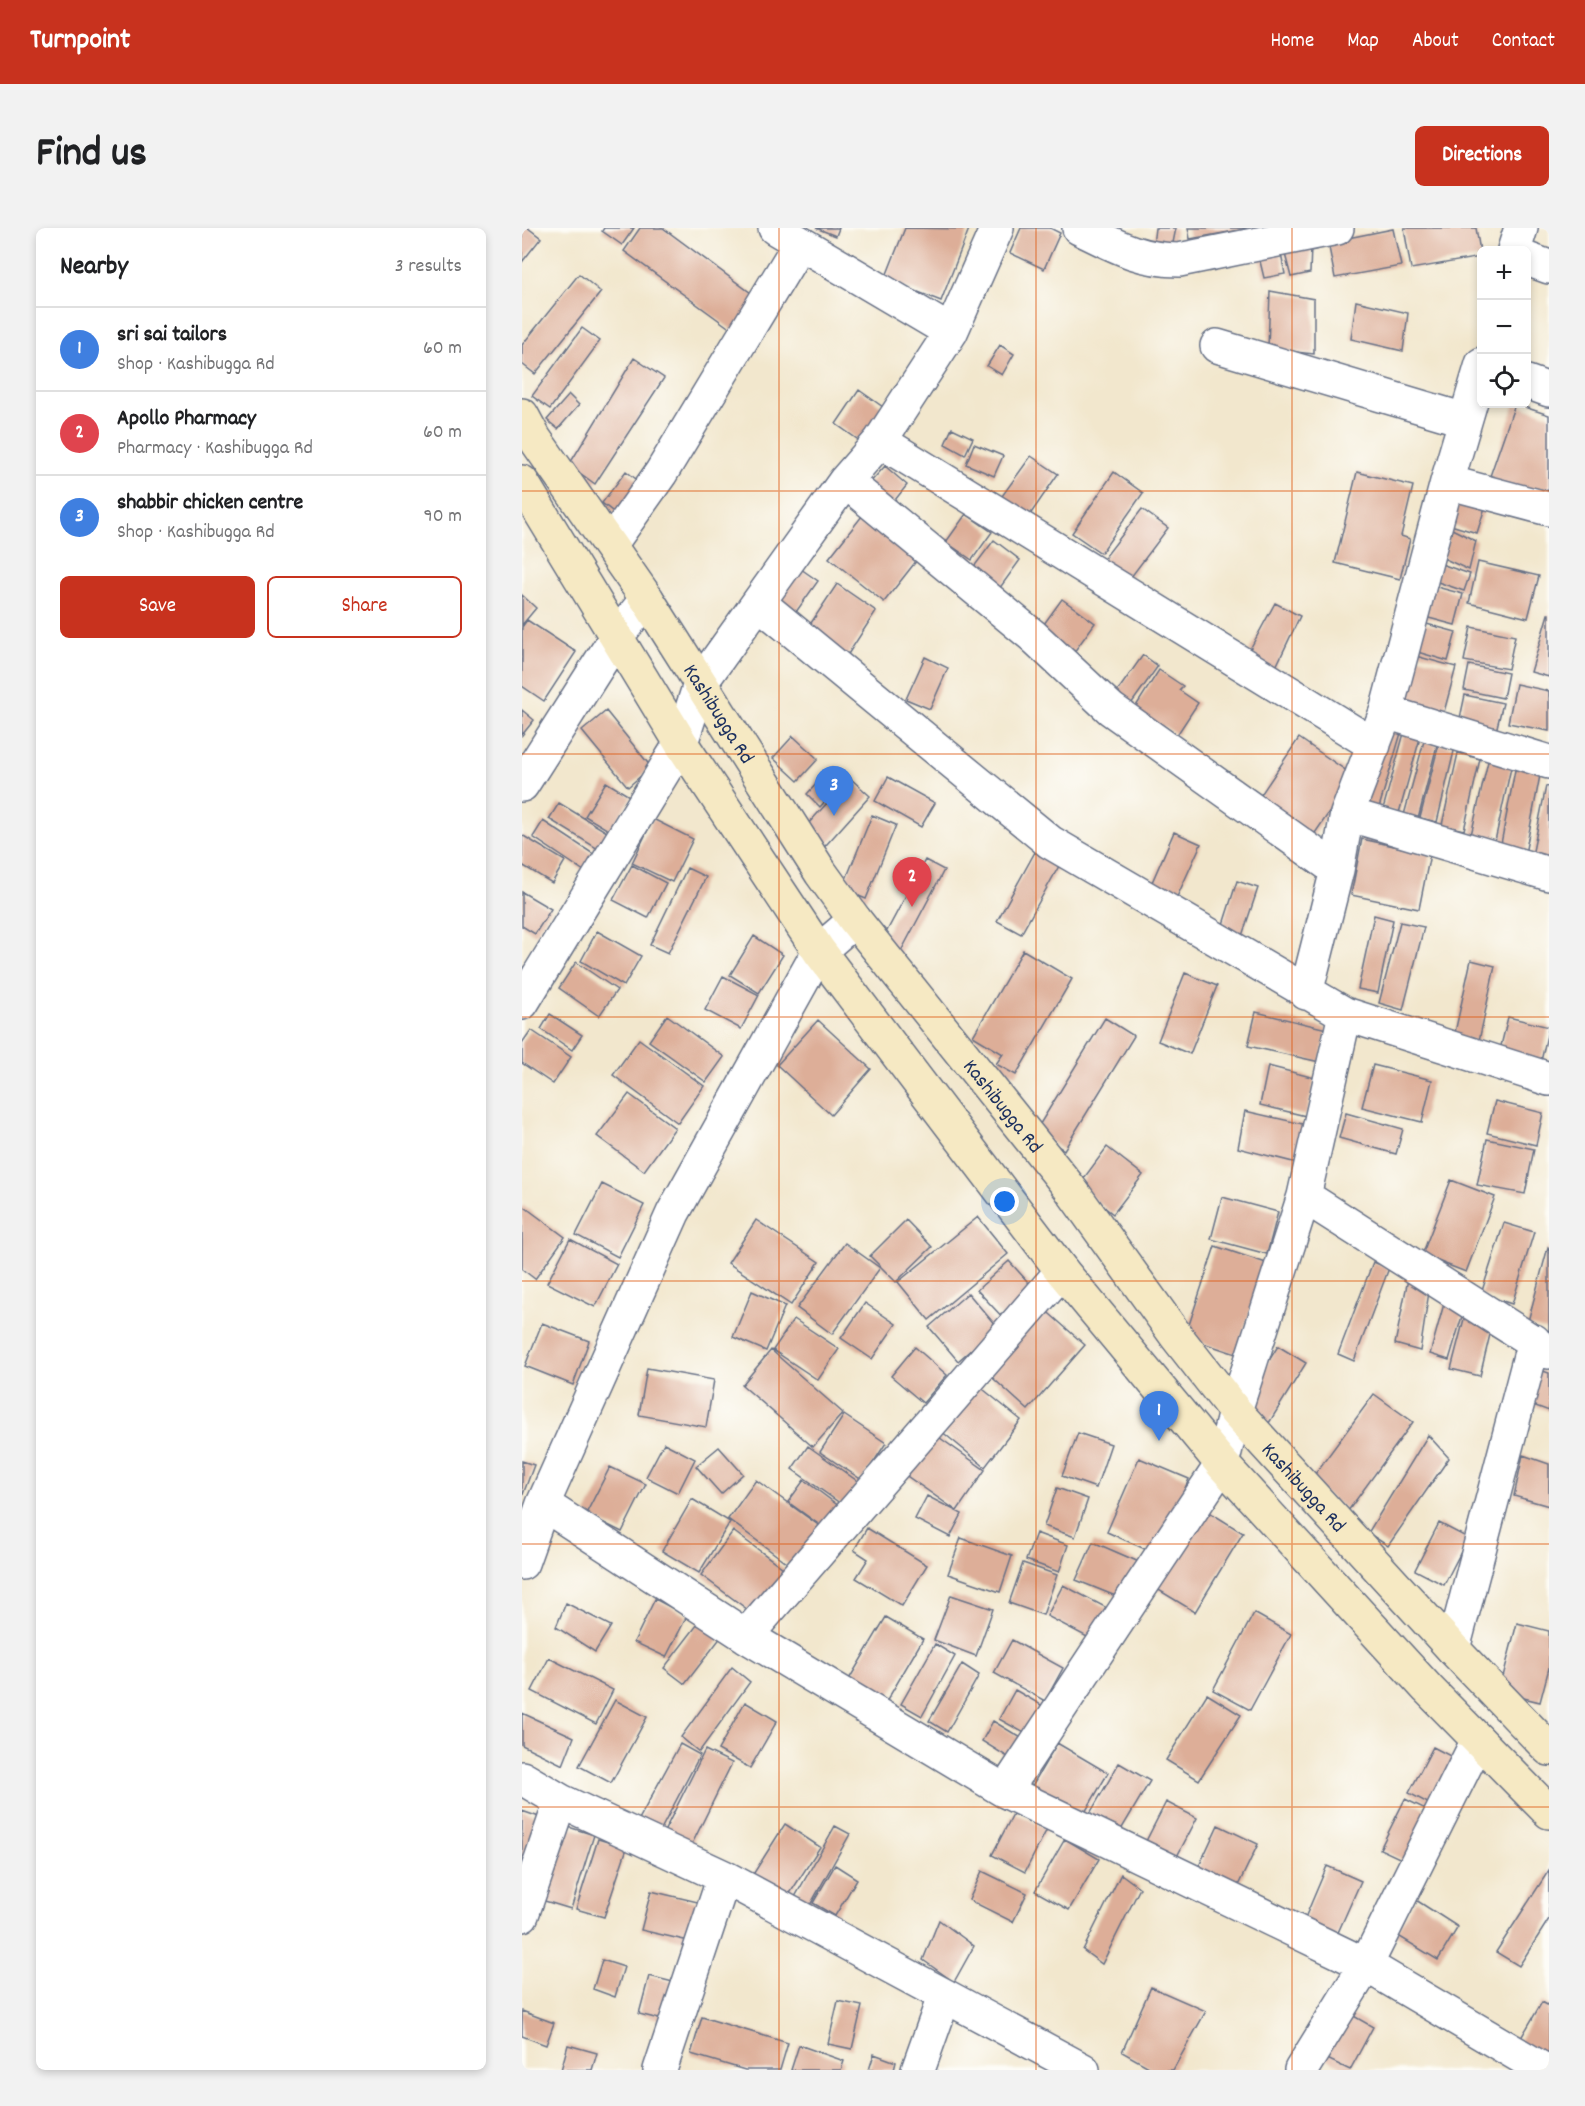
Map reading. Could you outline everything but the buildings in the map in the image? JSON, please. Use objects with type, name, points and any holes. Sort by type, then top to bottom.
[{"type":"main road","name":"Kashibugga Rd","points":[[526,435],[610,545],[773,801],[855,920],[1069,1186],[1177,1337],[1235,1411],[1549,1749]]},
{"type":"main road","points":[[522,482],[681,743],[819,951],[1062,1271],[1222,1464],[1478,1740],[1549,1812]]},
{"type":"street","points":[[522,1003],[681,743],[700,684],[845,482],[880,441],[951,332],[997,228]]},
{"type":"street","points":[[1079,228],[1134,255],[1159,260],[1179,260],[1337,228]]},
{"type":"street","points":[[1516,246],[1521,228]]},
{"type":"street","points":[[610,545],[661,473],[788,236],[951,332]]},
{"type":"street","points":[[1531,260],[1549,267]]},
{"type":"street","points":[[1217,346],[1465,420]]},
{"type":"street","points":[[1306,993],[1337,870],[1347,814],[1386,712],[1447,482],[1477,380]]},
{"type":"street","points":[[1531,383],[1549,390]]},
{"type":"street","points":[[880,441],[1374,745]]},
{"type":"street","points":[[845,482],[1033,636],[1112,709],[1337,870]]},
{"type":"street","points":[[1447,482],[1549,509]]},
{"type":"street","points":[[522,785],[617,636],[646,599]]},
{"type":"street","points":[[759,603],[1050,842],[1345,1014],[1549,1079]]},
{"type":"street","points":[[1386,712],[1549,762]]},
{"type":"street","points":[[1347,814],[1549,874]]},
{"type":"street","points":[[522,1563],[543,1504],[673,1213],[819,951],[855,920]]},
{"type":"street","points":[[1005,1791],[1222,1464],[1235,1411],[1304,1196],[1345,1014]]},
{"type":"street","points":[[1304,1196],[1542,1346],[1454,1649]]},
{"type":"street","points":[[746,1636],[1062,1271]]},
{"type":"street","points":[[543,1504],[746,1636],[1005,1791],[1366,1965],[1544,2070]]},
{"type":"street","points":[[1301,2070],[1366,1965],[1478,1740]]},
{"type":"street","points":[[522,1778],[561,1801],[724,1877],[1083,2070]]},
{"type":"street","points":[[522,1915],[561,1801]]},
{"type":"street","points":[[660,2070],[724,1877]]},
{"type":"street","points":[[918,2070],[944,1997]]},
{"type":"place","name":"shabbir chicken centre","points":[[834,816]]},
{"type":"place","name":"Apollo Pharmacy","points":[[912,907]]},
{"type":"place","name":"sri sai tailors","points":[[1159,1441]]}]
